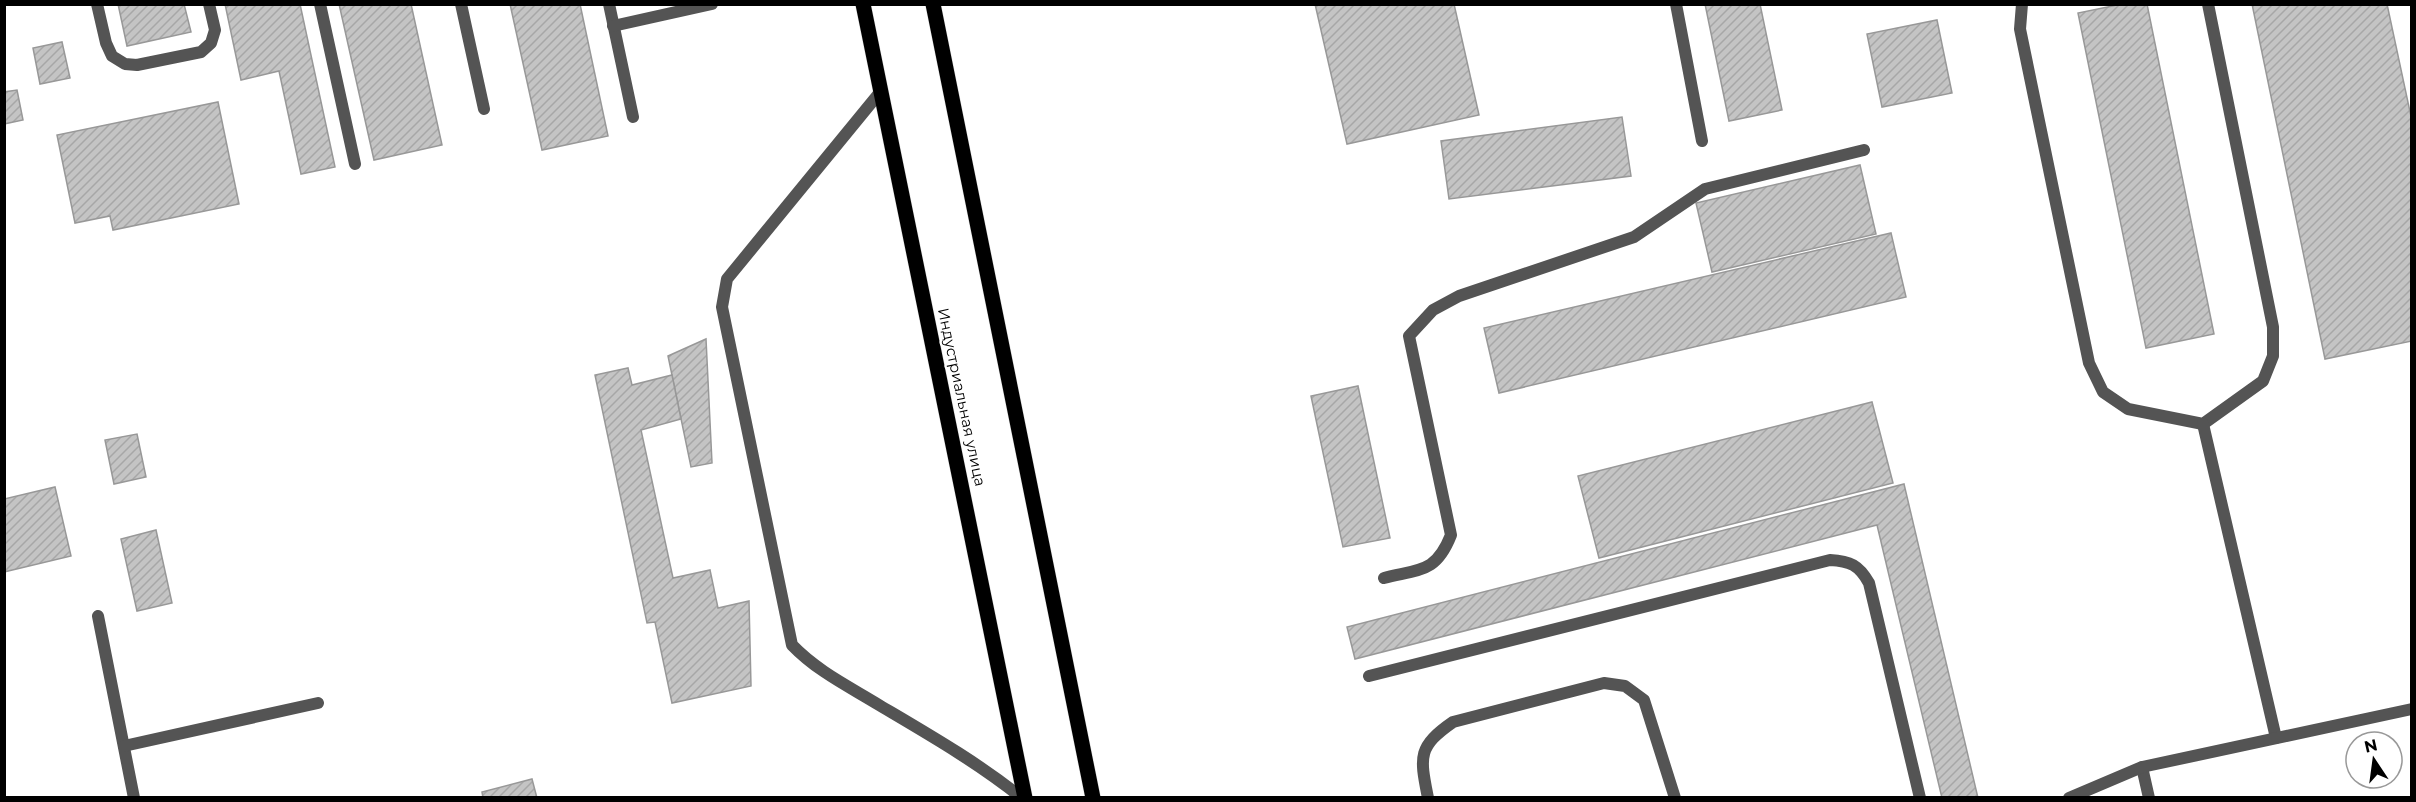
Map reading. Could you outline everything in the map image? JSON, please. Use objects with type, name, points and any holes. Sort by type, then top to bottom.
[{"type":"main road","name":"Индустриальная улица","points":[[864,4],[1024,798]]},
{"type":"main road","points":[[933,4],[1093,798]]},
{"type":"lane","points":[[97,4],[106,43],[112,56],[125,64],[137,65],[201,52],[211,43],[215,30],[210,4]]},
{"type":"lane","points":[[320,4],[355,164]]},
{"type":"lane","points":[[461,4],[484,110]]},
{"type":"lane","points":[[609,4],[633,117]]},
{"type":"lane","points":[[614,26],[712,4]]},
{"type":"lane","points":[[1676,4],[1702,141]]},
{"type":"lane","points":[[2022,4],[2020,30],[2089,363],[2103,393],[2128,409],[2203,424],[2263,381],[2273,356],[2273,327],[2208,4]]},
{"type":"lane","points":[[881,91],[727,279],[722,308],[792,645],[811,664],[950,747],[994,775],[1024,798]]},
{"type":"lane","points":[[1384,578],[1431,566],[1443,555],[1451,535],[1409,336],[1433,310],[1459,296],[1634,237],[1705,189],[1864,150]]},
{"type":"lane","points":[[2203,424],[2276,738]]},
{"type":"lane","points":[[1369,675],[1830,560],[1849,561],[1862,570],[1869,583],[1920,798]]},
{"type":"lane","points":[[98,616],[135,798]]},
{"type":"lane","points":[[1428,798],[1422,769],[1424,749],[1436,733],[1453,722],[1604,683],[1625,686],[1644,700],[1653,721],[1675,798]]},
{"type":"lane","points":[[124,746],[318,703]]},
{"type":"lane","points":[[2069,798],[2142,767],[2412,709]]},
{"type":"lane","points":[[2142,767],[2149,798]]},
{"type":"building","points":[[118,4],[184,4],[191,32],[127,46]]},
{"type":"building","points":[[225,4],[300,4],[335,167],[301,174],[279,71],[241,80]]},
{"type":"building","points":[[339,4],[411,4],[442,145],[374,160]]},
{"type":"building","points":[[510,4],[580,4],[608,136],[542,150]]},
{"type":"building","points":[[1315,4],[1454,4],[1479,115],[1347,144]]},
{"type":"building","points":[[1705,4],[1760,4],[1782,110],[1729,121]]},
{"type":"building","points":[[2122,4],[2147,4],[2214,334],[2146,348],[2078,13]]},
{"type":"building","points":[[2252,4],[2387,4],[2412,121],[2412,341],[2325,359]]},
{"type":"building","points":[[1937,20],[1952,93],[1882,107],[1867,34]]},
{"type":"building","points":[[62,42],[70,78],[40,84],[33,48]]},
{"type":"building","points":[[17,90],[23,120],[4,124],[4,92]]},
{"type":"building","points":[[218,102],[239,204],[113,230],[110,216],[75,223],[57,135]]},
{"type":"building","points":[[1622,117],[1631,176],[1449,199],[1441,141]]},
{"type":"building","points":[[1860,165],[1876,234],[1712,272],[1696,203]]},
{"type":"building","points":[[1891,233],[1906,297],[1499,393],[1484,328]]},
{"type":"building","points":[[706,339],[712,463],[691,467],[668,356]]},
{"type":"building","points":[[628,368],[632,385],[672,375],[681,419],[641,430],[673,578],[710,570],[718,608],[749,601],[751,686],[672,703],[655,622],[647,623],[595,375]]},
{"type":"building","points":[[1358,386],[1390,538],[1343,547],[1311,396]]},
{"type":"building","points":[[1872,402],[1893,483],[1599,558],[1578,476]]},
{"type":"building","points":[[137,434],[146,477],[114,484],[105,440]]},
{"type":"building","points":[[1904,484],[1978,798],[1942,798],[1877,525],[1355,659],[1347,627]]},
{"type":"building","points":[[55,487],[71,556],[4,572],[4,499]]},
{"type":"building","points":[[156,530],[172,603],[137,611],[121,539]]},
{"type":"building","points":[[532,779],[537,798],[483,798],[482,792]]}]
